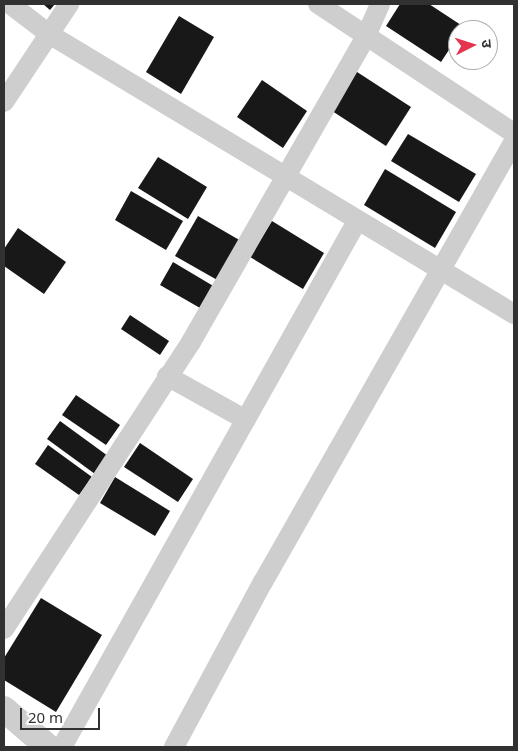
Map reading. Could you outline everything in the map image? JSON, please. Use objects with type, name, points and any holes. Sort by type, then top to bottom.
[{"type":"street","points":[[10,4],[49,34],[284,178],[514,314]]},
{"type":"street","points":[[4,100],[69,4]]},
{"type":"street","points":[[318,4],[366,38],[514,132]]},
{"type":"street","points":[[4,629],[196,334],[366,38],[380,4]]},
{"type":"street","points":[[174,747],[514,141]]},
{"type":"street","points":[[62,747],[357,221]]},
{"type":"street","points":[[167,376],[246,420]]},
{"type":"street","points":[[4,709],[48,747]]},
{"type":"building","points":[[43,4],[55,4],[50,10]]},
{"type":"building","points":[[400,4],[429,4],[453,20],[448,20],[448,51],[441,62],[386,26]]},
{"type":"building","points":[[179,16],[214,37],[181,94],[146,72]]},
{"type":"building","points":[[354,70],[411,107],[386,146],[329,109]]},
{"type":"building","points":[[262,80],[307,111],[283,148],[237,117]]},
{"type":"building","points":[[408,134],[476,174],[459,202],[391,161]]},
{"type":"building","points":[[158,157],[207,187],[188,219],[138,188]]},
{"type":"building","points":[[385,169],[456,212],[435,248],[364,205]]},
{"type":"building","points":[[131,191],[183,221],[166,250],[115,220]]},
{"type":"building","points":[[198,216],[241,241],[219,281],[175,256]]},
{"type":"building","points":[[272,221],[324,253],[303,289],[250,257]]},
{"type":"building","points":[[18,228],[66,262],[44,294],[4,266],[4,249]]},
{"type":"building","points":[[173,262],[220,290],[207,312],[160,285]]},
{"type":"building","points":[[130,315],[169,341],[160,355],[121,329]]},
{"type":"building","points":[[76,395],[120,425],[106,445],[62,415]]},
{"type":"building","points":[[60,421],[108,456],[95,474],[47,439]]},
{"type":"building","points":[[140,443],[193,479],[178,502],[124,467]]},
{"type":"building","points":[[48,445],[92,477],[79,495],[35,464]]},
{"type":"building","points":[[115,477],[170,511],[155,536],[100,503]]},
{"type":"building","points":[[41,598],[102,635],[56,712],[4,680],[4,658]]}]
